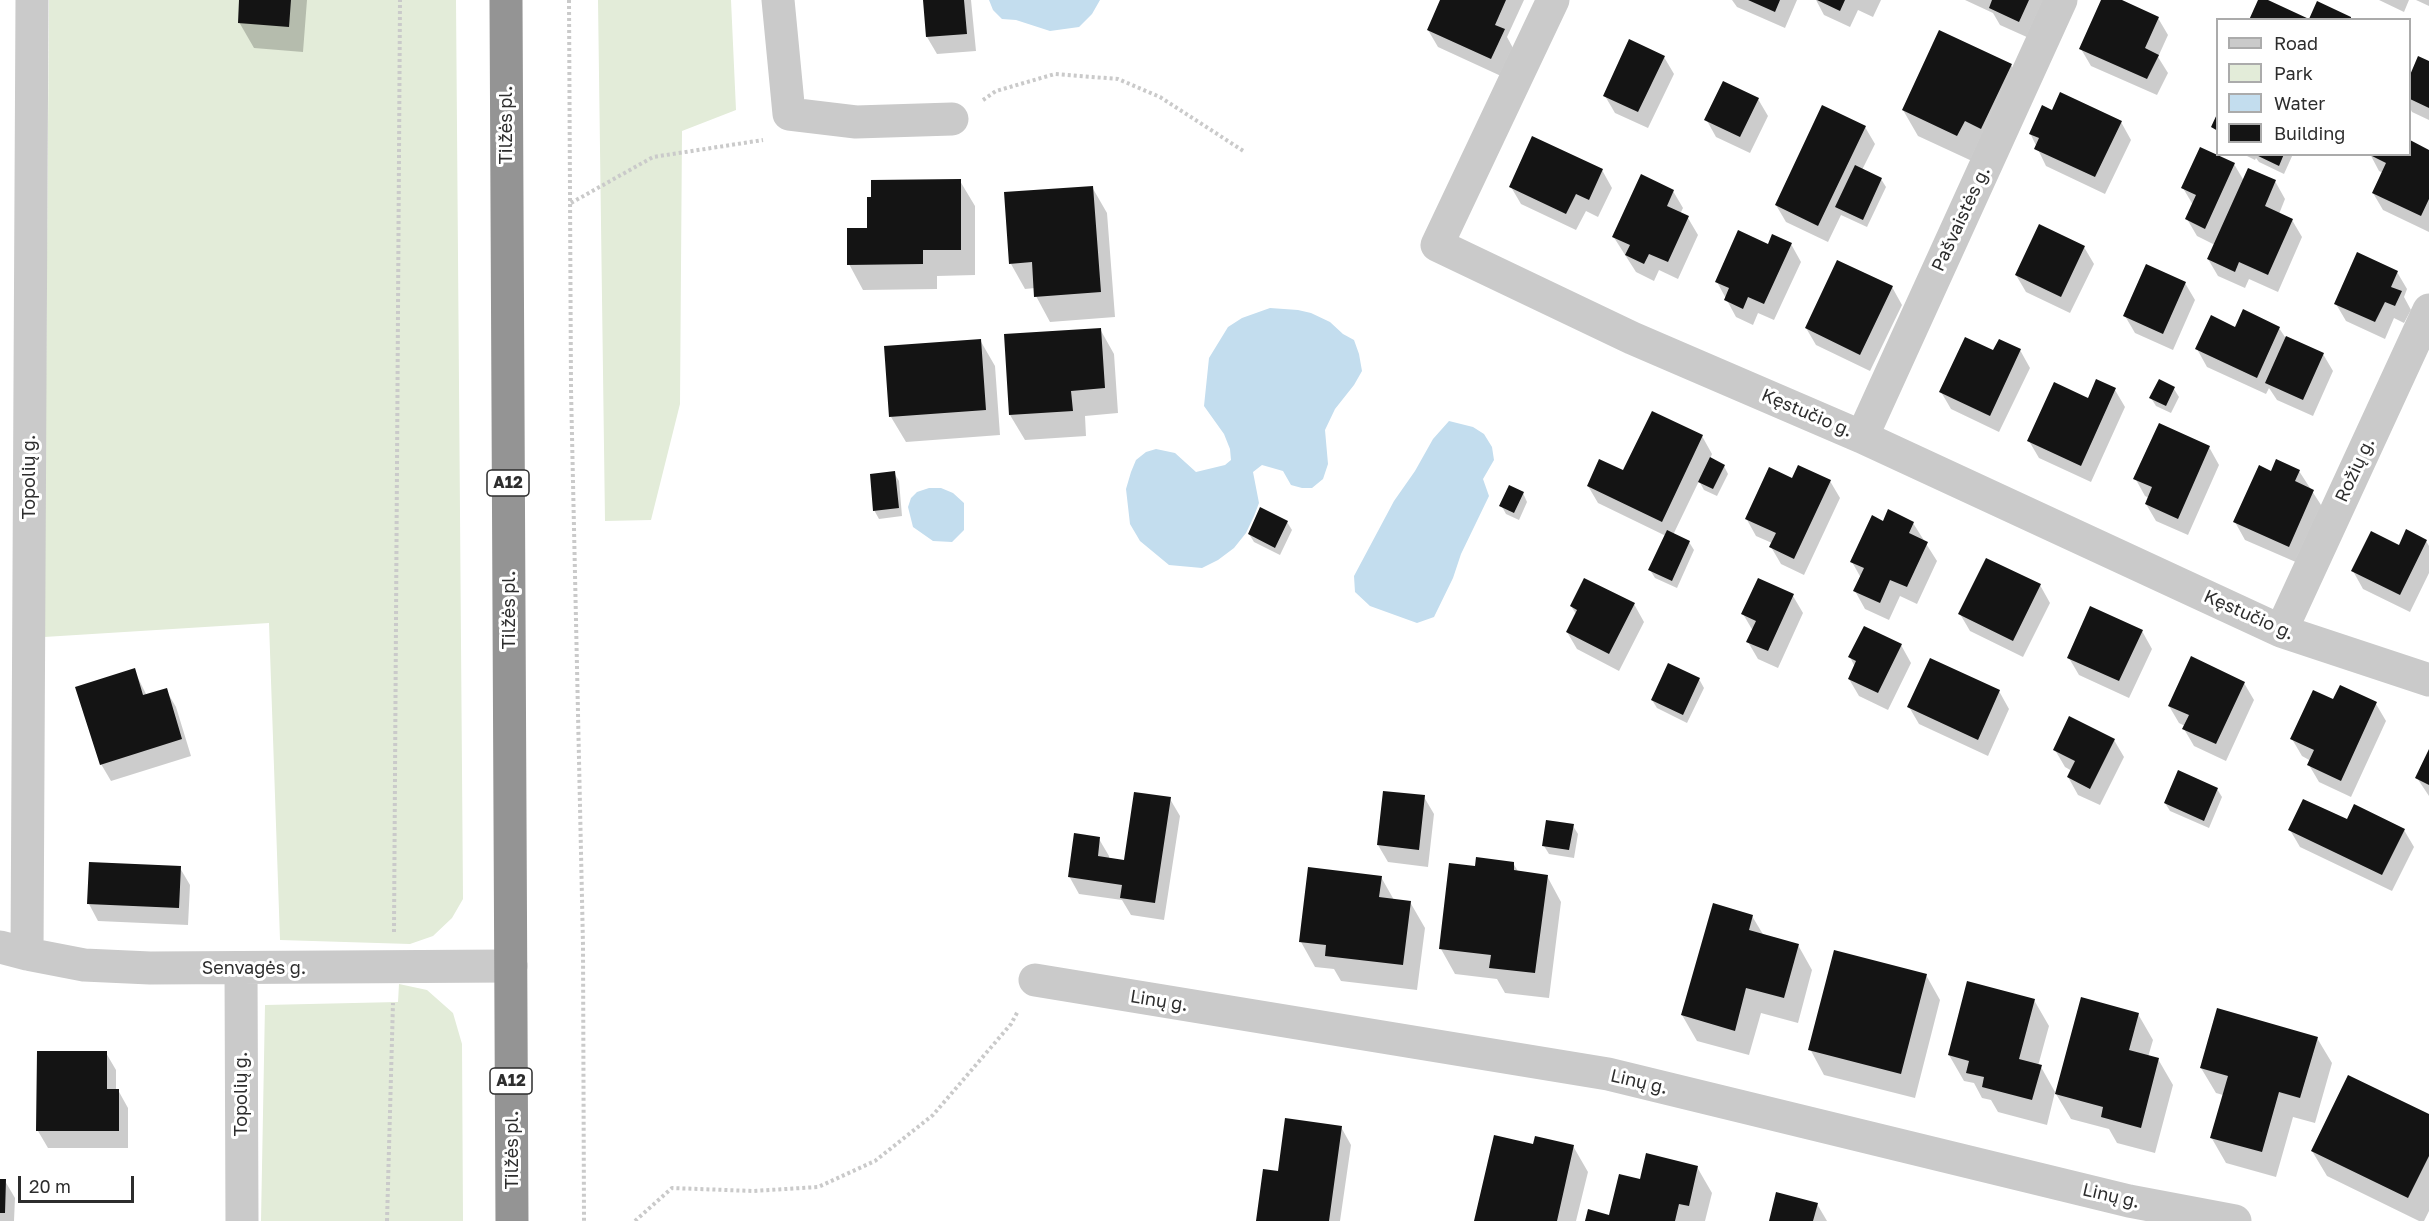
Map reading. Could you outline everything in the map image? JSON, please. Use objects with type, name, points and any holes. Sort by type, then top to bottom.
[{"type":"highway","name":"Tilžės pl.","points":[[506,0],[512,1221]]},
{"type":"street","name":"Topolių g.","points":[[13,950],[32,0]]},
{"type":"street","points":[[778,0],[789,114],[856,122],[952,119]]},
{"type":"street","name":"Kęstučio g.","points":[[1553,0],[1437,245],[1632,338],[1862,437],[2281,631],[2429,680]]},
{"type":"street","name":"Pašvaistės g.","points":[[1862,437],[2061,0]]},
{"type":"street","name":"Rožių g.","points":[[2281,631],[2429,310]]},
{"type":"street","name":"Senvagės g.","points":[[13,950],[84,964],[150,968],[511,966]]},
{"type":"street","name":"Topolių g.","points":[[241,968],[242,1221]]},
{"type":"street","name":"Linų g.","points":[[1035,980],[1608,1074],[2127,1211],[2235,1221]]},
{"type":"path","points":[[387,1221],[394,967],[400,0]]},
{"type":"path","points":[[569,0],[571,389],[583,933],[584,1221]]},
{"type":"path","points":[[952,119],[996,91],[1055,74],[1118,79],[1160,97],[1245,152]]},
{"type":"path","points":[[571,203],[653,157],[764,140]]},
{"type":"path","points":[[635,1221],[672,1188],[753,1191],[818,1188],[875,1161],[933,1115],[1011,1024],[1035,980]]},
{"type":"green space","points":[[49,0],[456,0],[463,899],[452,918],[433,936],[410,944],[280,940],[269,623],[44,637]]},
{"type":"green space","points":[[598,0],[731,0],[736,110],[682,131],[680,404],[651,520],[605,521]]},
{"type":"green space","points":[[399,984],[427,990],[453,1013],[462,1044],[463,1221],[261,1221],[265,1005],[398,1002]]},
{"type":"water","points":[[989,0],[1100,0],[1092,14],[1079,27],[1050,31],[1016,20],[1002,19],[993,10]]},
{"type":"water","points":[[1270,308],[1311,313],[1330,322],[1354,340],[1359,354],[1362,371],[1335,409],[1325,430],[1328,464],[1323,479],[1312,488],[1302,488],[1291,485],[1283,471],[1262,465],[1253,472],[1259,503],[1246,533],[1234,548],[1202,568],[1169,565],[1140,541],[1130,524],[1126,489],[1131,472],[1136,460],[1146,452],[1156,449],[1175,453],[1196,472],[1225,465],[1231,460],[1230,449],[1224,434],[1204,406],[1209,358],[1228,327],[1242,318]]},
{"type":"water","points":[[1449,421],[1473,427],[1484,434],[1492,447],[1494,460],[1483,479],[1489,496],[1434,617],[1417,623],[1370,606],[1355,592],[1354,576],[1394,501],[1415,471],[1433,439]]},
{"type":"water","points":[[929,488],[941,488],[953,493],[964,503],[964,530],[952,542],[933,541],[913,527],[908,507],[911,498],[917,492]]},
{"type":"building","points":[[239,0],[291,0],[289,27],[238,23]]},
{"type":"building","points":[[923,0],[964,0],[967,34],[926,37]]},
{"type":"building","points":[[1440,0],[1506,0],[1495,25],[1505,29],[1491,59],[1427,30]]},
{"type":"building","points":[[1748,0],[1780,0],[1775,12]]},
{"type":"building","points":[[1817,0],[1845,0],[1840,11]]},
{"type":"building","points":[[1992,0],[2029,0],[2019,22],[1989,8]]},
{"type":"building","points":[[2101,0],[2122,0],[2159,17],[2145,48],[2159,55],[2147,79],[2079,49]]},
{"type":"building","points":[[2258,0],[2268,0],[2307,18],[2250,18]]},
{"type":"building","points":[[2317,1],[2351,18],[2309,18]]},
{"type":"building","points":[[1939,30],[2012,64],[1981,129],[1965,121],[1957,136],[1902,110]]},
{"type":"building","points":[[1629,39],[1665,56],[1638,112],[1603,96]]},
{"type":"building","points":[[2418,56],[2429,61],[2429,108],[2411,99],[2411,73]]},
{"type":"building","points":[[1723,81],[1759,98],[1740,137],[1704,120]]},
{"type":"building","points":[[2060,92],[2122,121],[2095,177],[2034,149],[2039,138],[2029,134],[2042,105],[2052,110]]},
{"type":"building","points":[[1822,105],[1866,126],[1818,226],[1775,205]]},
{"type":"building","points":[[2216,116],[2216,130],[2211,127]]},
{"type":"building","points":[[1532,136],[1603,169],[1589,200],[1576,194],[1566,214],[1509,187]]},
{"type":"building","points":[[2411,141],[2429,150],[2429,199],[2421,216],[2372,193],[2386,163],[2372,156],[2411,156]]},
{"type":"building","points":[[2200,147],[2235,163],[2205,229],[2185,219],[2196,195],[2181,188]]},
{"type":"building","points":[[2258,156],[2283,156],[2279,166]]},
{"type":"building","points":[[1855,165],[1882,178],[1863,220],[1835,207]]},
{"type":"building","points":[[2248,168],[2276,180],[2265,206],[2293,219],[2268,275],[2239,262],[2235,272],[2207,259]]},
{"type":"building","points":[[1641,174],[1674,190],[1667,206],[1689,216],[1668,262],[1649,254],[1644,264],[1625,255],[1630,245],[1612,237]]},
{"type":"building","points":[[961,179],[961,250],[923,250],[923,264],[847,265],[847,228],[867,228],[867,197],[871,197],[871,180]]},
{"type":"building","points":[[1093,186],[1101,292],[1034,297],[1032,262],[1009,264],[1004,192]]},
{"type":"building","points":[[2039,224],[2085,246],[2061,297],[2015,275]]},
{"type":"building","points":[[1738,230],[1768,244],[1772,234],[1792,243],[1764,304],[1748,297],[1743,309],[1724,300],[1729,288],[1715,282]]},
{"type":"building","points":[[2357,252],[2398,271],[2391,287],[2402,291],[2395,306],[2385,302],[2375,322],[2334,304]]},
{"type":"building","points":[[1837,260],[1893,286],[1860,355],[1805,328]]},
{"type":"building","points":[[2146,264],[2186,282],[2163,334],[2123,316]]},
{"type":"building","points":[[2243,309],[2280,327],[2257,378],[2195,349],[2211,315],[2235,327]]},
{"type":"building","points":[[1101,328],[1105,388],[1071,391],[1073,411],[1009,415],[1004,334]]},
{"type":"building","points":[[2286,336],[2324,353],[2303,400],[2265,383]]},
{"type":"building","points":[[1965,337],[1993,350],[1999,339],[2021,349],[1990,416],[1939,392]]},
{"type":"building","points":[[981,339],[986,410],[889,417],[884,346]]},
{"type":"building","points":[[2096,379],[2116,388],[2081,466],[2027,441],[2054,382],[2088,398]]},
{"type":"building","points":[[2159,379],[2175,387],[2166,406],[2149,398]]},
{"type":"building","points":[[1652,411],[1703,435],[1662,522],[1587,486],[1599,459],[1623,470]]},
{"type":"building","points":[[2159,423],[2210,446],[2178,519],[2145,504],[2152,487],[2133,479]]},
{"type":"building","points":[[1710,457],[1725,465],[1713,489],[1698,482]]},
{"type":"building","points":[[2276,459],[2300,470],[2295,481],[2314,490],[2289,547],[2233,522],[2259,465],[2271,471]]},
{"type":"building","points":[[1798,465],[1831,480],[1794,559],[1769,547],[1776,533],[1745,519],[1769,467],[1792,478]]},
{"type":"building","points":[[895,471],[899,508],[873,511],[870,474]]},
{"type":"building","points":[[1509,485],[1524,492],[1514,513],[1499,506]]},
{"type":"building","points":[[1260,507],[1288,521],[1275,548],[1248,534]]},
{"type":"building","points":[[1888,509],[1914,522],[1909,533],[1928,542],[1907,587],[1890,580],[1880,603],[1853,591],[1864,568],[1850,562],[1872,515],[1883,521]]},
{"type":"building","points":[[2406,529],[2427,540],[2400,595],[2351,571],[2371,531],[2399,545]]},
{"type":"building","points":[[1667,530],[1690,541],[1672,581],[1648,570]]},
{"type":"building","points":[[1986,558],[2041,584],[2013,641],[1958,614]]},
{"type":"building","points":[[1584,578],[1635,603],[1609,654],[1566,632],[1577,610],[1570,606]]},
{"type":"building","points":[[1758,578],[1794,594],[1768,651],[1746,642],[1756,621],[1741,614]]},
{"type":"building","points":[[2090,606],[2143,630],[2119,681],[2067,658]]},
{"type":"building","points":[[1864,626],[1902,644],[1878,693],[1848,679],[1856,661],[1848,657]]},
{"type":"building","points":[[2191,656],[2245,682],[2216,744],[2182,729],[2189,715],[2168,706]]},
{"type":"building","points":[[1930,658],[2000,690],[1978,740],[1907,707]]},
{"type":"building","points":[[1668,663],[1700,678],[1683,715],[1651,700]]},
{"type":"building","points":[[135,668],[143,695],[167,688],[182,739],[100,765],[75,687]]},
{"type":"building","points":[[2340,685],[2377,702],[2341,781],[2307,765],[2314,750],[2290,739],[2313,690],[2333,699]]},
{"type":"building","points":[[2069,716],[2115,739],[2090,789],[2067,777],[2075,761],[2053,750]]},
{"type":"building","points":[[2429,749],[2429,785],[2415,778]]},
{"type":"building","points":[[2178,770],[2218,788],[2204,821],[2164,803]]},
{"type":"building","points":[[1383,791],[1425,795],[1419,850],[1377,845]]},
{"type":"building","points":[[1134,792],[1171,797],[1155,903],[1120,898],[1122,885],[1068,877],[1074,833],[1100,837],[1098,856],[1124,860]]},
{"type":"building","points":[[2303,799],[2347,819],[2354,804],[2405,829],[2382,875],[2288,830]]},
{"type":"building","points":[[1546,820],[1574,824],[1569,850],[1542,846]]},
{"type":"building","points":[[1476,857],[1514,862],[1514,870],[1548,875],[1535,973],[1489,968],[1491,955],[1439,949],[1449,863],[1475,866]]},
{"type":"building","points":[[89,862],[181,866],[179,908],[87,904]]},
{"type":"building","points":[[1308,867],[1382,876],[1379,897],[1411,901],[1403,965],[1325,956],[1326,945],[1299,942]]},
{"type":"building","points":[[1713,903],[1753,915],[1749,930],[1799,944],[1784,998],[1746,988],[1735,1031],[1681,1015]]},
{"type":"building","points":[[1834,950],[1927,974],[1901,1074],[1808,1050]]},
{"type":"building","points":[[1967,981],[2035,999],[2019,1059],[2042,1065],[2032,1100],[1982,1087],[1984,1077],[1966,1073],[1969,1061],[1948,1055]]},
{"type":"building","points":[[2081,997],[2139,1013],[2129,1050],[2159,1058],[2141,1128],[2101,1117],[2103,1107],[2055,1094]]},
{"type":"building","points":[[2217,1008],[2318,1037],[2300,1098],[2279,1092],[2262,1152],[2210,1138],[2228,1076],[2200,1068]]},
{"type":"building","points":[[37,1051],[107,1051],[107,1089],[119,1089],[119,1131],[36,1131]]},
{"type":"building","points":[[2348,1075],[2429,1114],[2429,1156],[2408,1198],[2311,1151]]},
{"type":"building","points":[[1285,1118],[1342,1126],[1329,1221],[1256,1221],[1263,1169],[1278,1171]]},
{"type":"building","points":[[1494,1135],[1533,1144],[1535,1136],[1574,1145],[1557,1221],[1474,1221]]},
{"type":"building","points":[[1646,1153],[1698,1166],[1689,1206],[1679,1204],[1675,1221],[1585,1221],[1588,1209],[1609,1215],[1619,1174],[1640,1179]]},
{"type":"building","points":[[0,1179],[6,1179],[5,1213],[0,1213]]},
{"type":"building","points":[[1776,1192],[1818,1203],[1813,1221],[1769,1221]]}]
